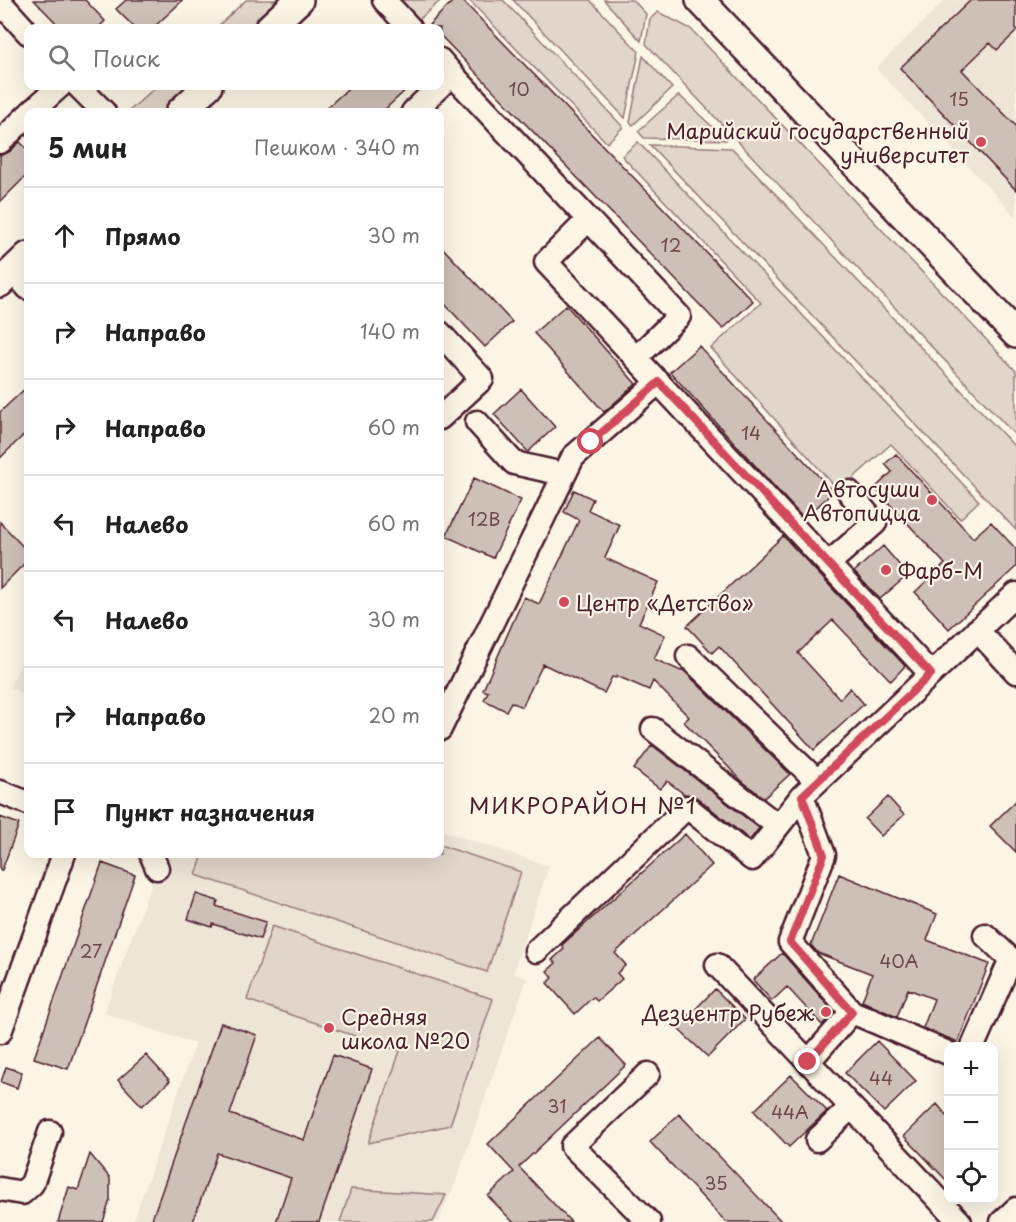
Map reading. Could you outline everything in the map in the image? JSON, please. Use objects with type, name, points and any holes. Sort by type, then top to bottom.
[{"type":"main road","points":[[273,24],[299,0]]},
{"type":"main road","points":[[700,0],[1016,334]]},
{"type":"main road","points":[[184,108],[204,90]]},
{"type":"lane","points":[[384,0],[406,24]]},
{"type":"lane","points":[[0,2],[24,29]]},
{"type":"lane","points":[[446,67],[678,316],[636,358]]},
{"type":"lane","points":[[36,108],[56,90]]},
{"type":"lane","points":[[82,90],[100,108]]},
{"type":"lane","points":[[416,108],[429,90]]},
{"type":"lane","points":[[0,142],[24,120]]},
{"type":"lane","points":[[588,220],[546,262],[931,674]]},
{"type":"lane","points":[[444,337],[482,379],[444,414]]},
{"type":"lane","points":[[444,721],[563,474],[573,458],[659,382]]},
{"type":"lane","points":[[477,422],[514,463],[563,474]]},
{"type":"lane","points":[[828,564],[875,523],[849,492]]},
{"type":"lane","points":[[536,951],[687,807],[752,859],[810,789],[1016,594]]},
{"type":"lane","points":[[977,630],[1016,672]]},
{"type":"lane","points":[[688,656],[810,789],[824,855],[790,942],[852,1012],[944,1051]]},
{"type":"lane","points":[[652,729],[778,826]]},
{"type":"lane","points":[[0,792],[24,801]]},
{"type":"lane","points":[[0,1032],[63,858]]},
{"type":"lane","points":[[975,1042],[1014,962],[985,935]]},
{"type":"lane","points":[[717,965],[960,1222]]},
{"type":"lane","points":[[808,1062],[852,1012]]},
{"type":"lane","points":[[648,1074],[572,1146],[649,1222]]},
{"type":"lane","points":[[817,1140],[851,1107]]},
{"type":"lane","points":[[0,1189],[22,1193],[32,1185],[50,1132]]},
{"type":"lane","points":[[1002,1222],[1016,1209]]},
{"type":"shaded area","points":[[246,0],[283,0],[258,24],[220,24]]},
{"type":"shaded area","points":[[390,0],[441,0],[414,24]]},
{"type":"shaded area","points":[[469,0],[503,0],[623,127],[607,143]]},
{"type":"shaded area","points":[[513,0],[590,0],[639,52],[625,118]]},
{"type":"shaded area","points":[[604,0],[633,0],[646,14],[641,41]]},
{"type":"shaded area","name":"Марийский государственный университет","points":[[945,0],[1016,0],[1016,217],[876,68]]},
{"type":"shaded area","points":[[658,12],[691,29],[1016,371],[1016,436],[646,44],[650,19]]},
{"type":"shaded area","points":[[643,56],[672,88],[633,125],[630,122]]},
{"type":"shaded area","points":[[153,90],[190,90],[169,108],[132,108]]},
{"type":"shaded area","points":[[679,95],[726,140],[644,138],[638,131]]},
{"type":"shaded area","points":[[638,142],[979,501],[960,519],[891,444],[839,491],[711,348],[761,303],[622,156]]},
{"type":"shaded area","points":[[650,145],[732,148],[1016,448],[1016,530]]},
{"type":"shaded area","points":[[24,656],[24,694],[10,687]]},
{"type":"shaded area","name":"Средняя школа №20","points":[[444,831],[549,866],[513,973],[527,978],[455,1184],[438,1222],[133,1222],[195,1044],[104,1013],[161,858],[444,858]]},
{"type":"shaded area","points":[[444,846],[521,872],[487,972],[196,875],[202,858],[444,858]]},
{"type":"shaded area","points":[[272,926],[493,999],[450,1125],[368,1143],[400,1051],[247,1000]]},
{"type":"shaded area","points":[[351,1189],[446,1195],[433,1222],[340,1222]]},
{"type":"building","points":[[34,0],[85,0],[105,21],[102,24],[57,24]]},
{"type":"building","points":[[126,0],[183,0],[157,24],[131,24],[116,9]]},
{"type":"building","points":[[454,0],[462,0],[753,301],[723,329],[444,39],[444,24],[430,24]]},
{"type":"building","points":[[971,0],[1016,0],[1016,32],[997,50],[990,43],[962,70],[1016,126],[1016,190],[900,68]]},
{"type":"building","points":[[347,90],[406,90],[386,108],[326,108]]},
{"type":"building","points":[[20,142],[24,146],[24,178],[0,202],[0,155],[9,152]]},
{"type":"building","points":[[444,249],[512,322],[485,347],[444,303]]},
{"type":"building","points":[[566,305],[636,384],[604,412],[534,333]]},
{"type":"building","points":[[699,346],[833,492],[804,519],[670,372]]},
{"type":"building","points":[[521,389],[555,427],[528,452],[494,414]]},
{"type":"building","points":[[24,390],[24,435],[0,458],[0,412]]},
{"type":"building","points":[[896,454],[973,538],[991,522],[1016,549],[1016,567],[949,629],[915,592],[945,564],[875,488],[892,472],[885,464]]},
{"type":"building","points":[[474,478],[521,500],[493,558],[446,536]]},
{"type":"building","name":"Центр «Детство»","points":[[574,490],[593,499],[588,510],[620,525],[605,558],[658,582],[639,623],[665,635],[654,659],[683,670],[790,774],[764,798],[742,781],[684,722],[689,717],[653,681],[649,690],[617,676],[612,677],[604,693],[543,664],[522,707],[511,702],[506,711],[484,700],[488,692],[483,690],[524,597],[539,604],[579,520],[564,512]]},
{"type":"building","points":[[0,522],[24,548],[24,564],[0,588]]},
{"type":"building","points":[[783,536],[905,666],[891,681],[833,620],[798,653],[840,699],[850,688],[864,704],[814,750],[719,646],[712,653],[687,626]]},
{"type":"building","points":[[883,546],[908,575],[880,599],[854,572]]},
{"type":"building","points":[[652,745],[759,828],[750,840],[695,796],[684,794],[667,781],[660,789],[634,769]]},
{"type":"building","points":[[888,797],[904,815],[881,836],[865,819]]},
{"type":"building","points":[[1016,801],[1016,852],[990,826]]},
{"type":"building","points":[[0,817],[19,824],[2,870],[0,870]]},
{"type":"building","points":[[685,834],[712,865],[615,953],[626,965],[617,973],[622,979],[597,1001],[593,997],[575,1014],[547,983],[553,978],[547,971],[556,963],[552,960],[564,949],[562,945]]},
{"type":"building","points":[[102,863],[135,875],[68,1069],[34,1058]]},
{"type":"building","points":[[839,874],[937,914],[927,940],[989,964],[958,1042],[923,1028],[934,999],[908,989],[897,1017],[862,1001],[872,974],[818,953],[811,945]]},
{"type":"building","points":[[196,894],[218,901],[216,906],[266,922],[260,939],[213,924],[212,927],[188,919]]},
{"type":"building","points":[[782,953],[834,1012],[822,1025],[787,987],[772,1001],[753,980]]},
{"type":"building","points":[[715,989],[745,1019],[708,1057],[677,1028]]},
{"type":"building","points":[[221,1023],[257,1035],[230,1114],[304,1140],[333,1055],[372,1069],[319,1222],[276,1222],[291,1178],[217,1153],[193,1222],[151,1222]]},
{"type":"building","points":[[600,1038],[626,1065],[519,1167],[571,1222],[513,1222],[488,1196],[514,1172],[488,1144]]},
{"type":"building","points":[[877,1041],[916,1081],[884,1112],[845,1073]]},
{"type":"building","points":[[146,1055],[170,1081],[142,1106],[118,1080]]},
{"type":"building","points":[[6,1067],[22,1072],[17,1088],[1,1082]]},
{"type":"building","points":[[791,1075],[827,1111],[789,1147],[754,1111]]},
{"type":"building","points":[[937,1104],[944,1112],[944,1178],[904,1136]]},
{"type":"building","points":[[679,1114],[782,1222],[726,1222],[650,1142]]},
{"type":"building","points":[[90,1154],[110,1178],[110,1200],[103,1222],[58,1222],[69,1187],[78,1190]]},
{"type":"place","name":"Марийский государственный университет","points":[[981,142]]},
{"type":"place","name":"Автосуши Автопицца","points":[[932,500]]},
{"type":"place","name":"Фарб-М","points":[[886,570]]},
{"type":"place","name":"Центр «Детство»","points":[[564,602]]},
{"type":"place","name":"Дезцентр Рубеж","points":[[826,1012]]},
{"type":"place","name":"Средняя школа №20","points":[[329,1028]]},
{"type":"district","name":"МИКРОРАЙОН №1","points":[[583,804]]},
{"type":"route","points":[[591,442],[659,382],[931,674],[802,796],[824,855],[790,942],[852,1012],[808,1062]]}]
